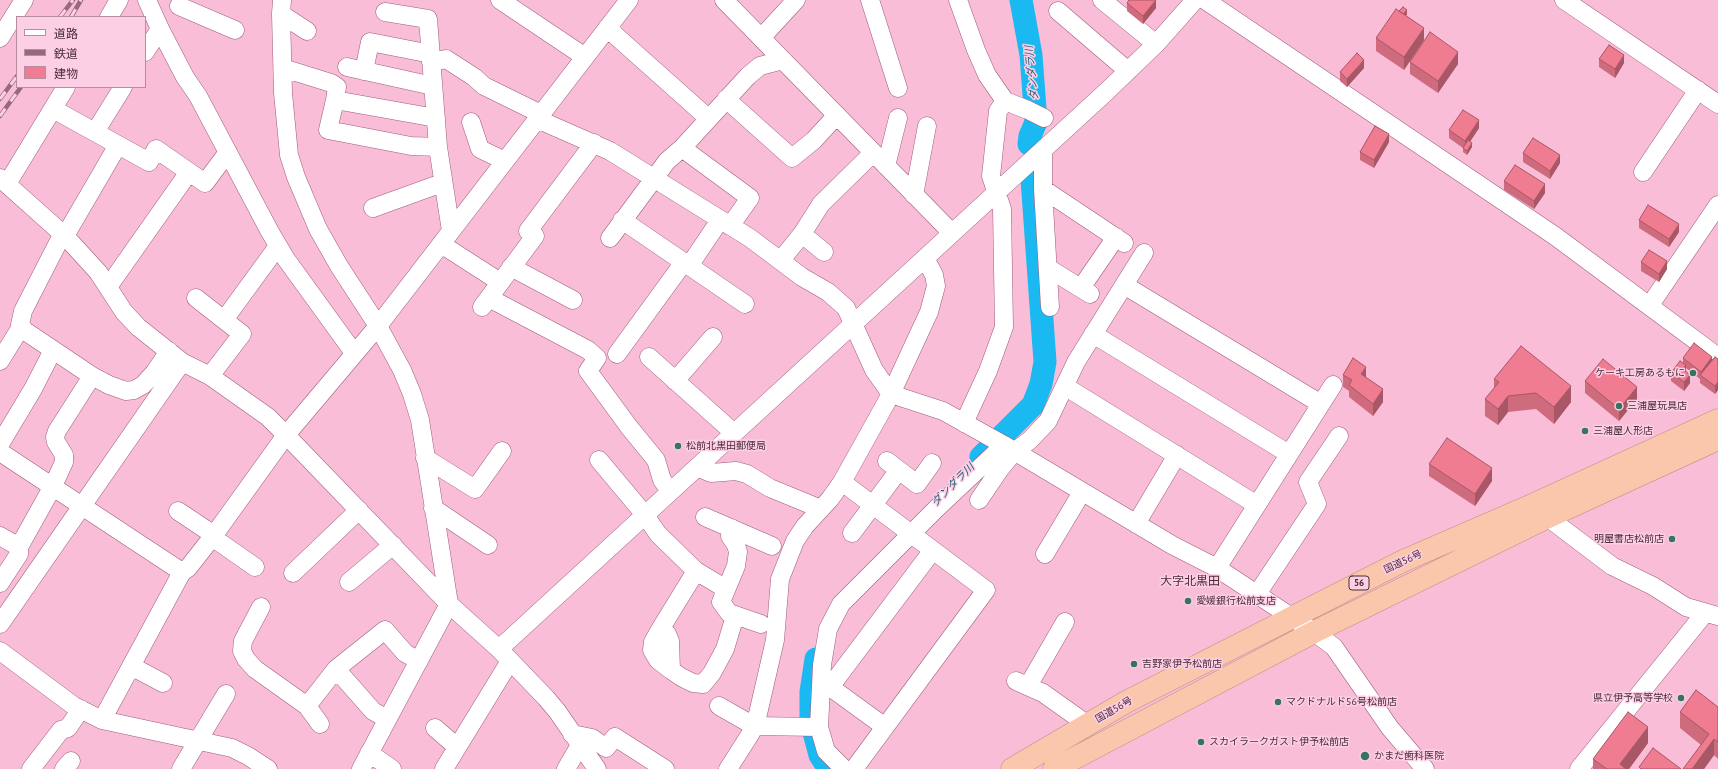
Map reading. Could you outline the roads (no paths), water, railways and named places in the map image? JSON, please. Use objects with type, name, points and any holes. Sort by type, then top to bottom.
[{"type":"highway","name":"国道56号","points":[[1054,769],[1539,512],[1718,420]]},
{"type":"highway","name":"国道56号","points":[[1012,769],[1126,702],[1403,561],[1539,512],[1718,439]]},
{"type":"street","points":[[0,38],[24,0]]},
{"type":"street","points":[[110,16],[119,0]]},
{"type":"street","points":[[147,0],[158,25],[278,246],[356,351]]},
{"type":"street","points":[[500,0],[585,57]]},
{"type":"street","points":[[102,720],[182,572],[188,568],[213,536],[286,435],[376,328],[629,0]]},
{"type":"street","points":[[724,0],[952,233]]},
{"type":"street","points":[[761,38],[796,0]]},
{"type":"street","points":[[870,0],[898,88]]},
{"type":"street","points":[[958,0],[976,50],[987,75],[1005,101],[1038,115]]},
{"type":"street","points":[[1102,0],[1156,44]]},
{"type":"street","points":[[444,769],[505,655],[645,515],[1043,151],[1128,71],[1156,44],[1195,0]]},
{"type":"street","points":[[1205,0],[1555,236],[1650,305],[1718,357]]},
{"type":"street","points":[[1564,0],[1718,104]]},
{"type":"street","points":[[146,50],[158,25],[179,3],[235,30]]},
{"type":"street","points":[[282,7],[307,31]]},
{"type":"street","points":[[282,7],[283,68],[289,155],[296,177],[318,229],[335,260],[402,370],[412,394],[420,420],[449,604],[360,769]]},
{"type":"street","points":[[1058,11],[1128,71]]},
{"type":"street","points":[[385,12],[428,19],[446,237],[500,282]]},
{"type":"street","points":[[607,28],[708,118]]},
{"type":"street","points":[[364,71],[370,42],[431,58],[446,59],[474,77],[484,86],[539,117],[594,143],[725,223],[781,260],[802,277],[828,292],[846,308],[874,370],[892,394],[943,411],[1009,448],[1136,524],[1217,568],[1314,632],[1334,647],[1390,728],[1425,769]]},
{"type":"street","points":[[610,238],[666,161],[682,148],[748,76],[760,66],[783,60]]},
{"type":"street","points":[[347,67],[433,86]]},
{"type":"street","points":[[283,68],[331,83],[337,88],[328,130],[411,146],[438,147]]},
{"type":"street","points":[[65,88],[53,109],[4,181],[64,235],[98,272],[124,312],[138,327],[176,356],[210,376],[268,417],[449,604],[505,655],[557,711],[597,769]]},
{"type":"street","points":[[95,132],[122,88]]},
{"type":"street","points":[[1644,173],[1698,90]]},
{"type":"street","points":[[335,100],[436,118]]},
{"type":"street","points":[[726,100],[792,158],[814,140],[836,115]]},
{"type":"street","points":[[964,423],[988,371],[1004,327],[1002,209],[991,176],[998,111],[1005,101]]},
{"type":"street","points":[[53,109],[149,162],[156,149],[205,183],[228,152]]},
{"type":"street","points":[[886,166],[898,118]]},
{"type":"street","points":[[471,122],[480,149],[505,161]]},
{"type":"street","points":[[914,195],[927,126]]},
{"type":"street","points":[[594,143],[528,231],[535,236],[485,302],[588,350],[597,358],[588,371],[629,427],[656,460],[662,480],[670,492]]},
{"type":"street","points":[[118,145],[64,235],[23,311],[20,320],[21,327],[25,332],[92,376],[118,389],[134,390],[143,385],[154,373],[176,356]]},
{"type":"street","points":[[619,345],[686,264],[750,198],[682,148]]},
{"type":"street","points":[[1043,151],[1043,189],[1050,308]]},
{"type":"street","points":[[781,260],[802,234],[821,204],[873,153]]},
{"type":"street","points":[[108,287],[189,172]]},
{"type":"street","points":[[373,208],[442,183]]},
{"type":"street","points":[[1043,189],[1120,240],[1086,291],[1048,268]]},
{"type":"street","points":[[1650,305],[1718,204]]},
{"type":"street","points":[[622,220],[745,304]]},
{"type":"street","points":[[802,234],[824,252]]},
{"type":"street","points":[[224,320],[278,246]]},
{"type":"street","points":[[844,769],[826,751],[815,727],[822,665],[828,629],[841,604],[912,534],[1009,448],[1030,440],[1048,421],[1066,387],[1076,362],[1144,253]]},
{"type":"street","points":[[728,769],[754,726],[775,640],[780,579],[795,541],[805,526],[821,509],[842,482],[892,394],[934,300],[936,286],[934,275],[925,258]]},
{"type":"street","points":[[511,267],[573,300]]},
{"type":"street","points":[[1124,285],[1321,404]]},
{"type":"street","points":[[196,298],[242,334],[210,376]]},
{"type":"street","points":[[0,361],[21,327]]},
{"type":"street","points":[[1093,334],[1289,454]]},
{"type":"street","points":[[675,381],[714,337]]},
{"type":"street","points":[[0,444],[33,389],[54,350]]},
{"type":"street","points":[[0,624],[83,506],[176,356]]},
{"type":"street","points":[[649,357],[734,433]]},
{"type":"street","points":[[0,582],[19,554],[19,546],[53,486],[64,462],[64,455],[56,442],[55,437],[57,431],[92,376]]},
{"type":"street","points":[[1217,568],[1333,385]]},
{"type":"street","points":[[1066,387],[1257,505]]},
{"type":"street","points":[[1257,594],[1317,504],[1308,482],[1339,436]]},
{"type":"street","points":[[979,500],[1000,469],[1009,448]]},
{"type":"street","points":[[425,458],[475,489],[502,451]]},
{"type":"street","points":[[0,452],[182,572]]},
{"type":"street","points":[[1136,524],[1177,455]]},
{"type":"street","points":[[599,460],[645,515],[658,534],[696,571],[726,589]]},
{"type":"street","points":[[852,533],[873,505],[893,465],[917,484],[932,463]]},
{"type":"street","points":[[697,467],[711,473],[736,471],[747,474],[770,488],[821,509]]},
{"type":"street","points":[[842,482],[986,590],[854,769]]},
{"type":"street","points":[[1045,554],[1082,492]]},
{"type":"street","points":[[433,508],[488,545]]},
{"type":"street","points":[[293,573],[359,510]]},
{"type":"street","points":[[178,511],[255,568]]},
{"type":"street","points":[[1539,512],[1612,566],[1653,586],[1686,607],[1712,615],[1579,769]]},
{"type":"street","points":[[705,517],[772,546]]},
{"type":"street","points":[[730,528],[730,536],[736,545],[738,552],[736,566],[722,602],[724,608],[735,616],[761,624]]},
{"type":"street","points":[[0,536],[19,546]]},
{"type":"street","points":[[349,582],[393,546]]},
{"type":"street","points":[[885,727],[830,687],[933,550]]},
{"type":"street","points":[[696,571],[661,628],[667,634],[670,641],[670,670],[693,683],[703,684],[725,649],[735,616]]},
{"type":"street","points":[[261,607],[243,641],[242,651],[246,659],[255,669],[307,706],[320,724]]},
{"type":"street","points":[[1065,622],[1022,684],[1043,693],[1088,725]]},
{"type":"street","points":[[307,706],[336,669],[385,630],[405,653],[418,661]]},
{"type":"street","points":[[0,652],[81,709],[102,720],[232,748],[268,769]]},
{"type":"street","points":[[131,666],[163,683]]},
{"type":"street","points":[[336,669],[373,711],[387,719]]},
{"type":"street","points":[[181,769],[213,713],[226,694]]},
{"type":"street","points":[[719,706],[754,726],[815,727]]},
{"type":"street","points":[[31,769],[61,730],[68,728],[81,709]]},
{"type":"street","points":[[435,728],[457,747]]},
{"type":"street","points":[[576,740],[592,738],[606,748],[615,736],[664,769]]},
{"type":"street","points":[[566,769],[576,740]]},
{"type":"street","points":[[369,752],[392,769]]},
{"type":"waterway","name":"ダンダラ川","points":[[1021,0],[1031,55],[1036,122],[1030,136],[1029,144]]},
{"type":"waterway","name":"ダンダラ川","points":[[981,457],[1033,405],[1041,384],[1045,362],[1032,179]]},
{"type":"waterway","name":"ダンダラ川","points":[[816,659],[811,692],[811,721],[820,755],[829,769]]},
{"type":"railway","points":[[61,16],[73,0]]},
{"type":"railway","points":[[72,16],[81,0]]},
{"type":"railway","points":[[0,99],[16,77]]},
{"type":"railway","points":[[0,116],[20,88]]},
{"type":"place","name":"ケーキ工房あるもに","points":[[1693,373]]},
{"type":"place","name":"三浦屋玩具店","points":[[1619,406]]},
{"type":"place","name":"三浦屋人形店","points":[[1585,431]]},
{"type":"place","name":"松前北黒田郵便局","points":[[678,446]]},
{"type":"place","name":"明屋書店松前店","points":[[1672,539]]},
{"type":"place","name":"愛媛銀行松前支店","points":[[1188,601]]},
{"type":"place","name":"吉野家伊予松前店","points":[[1134,664]]},
{"type":"place","name":"県立伊予高等学校","points":[[1681,698]]},
{"type":"place","name":"マクドナルド56号松前店","points":[[1278,702]]},
{"type":"place","name":"スカイラークガスト伊予松前店","points":[[1201,742]]},
{"type":"place","name":"かまだ歯科医院","points":[[1365,756]]},
{"type":"district","name":"大字北黒田","points":[[1190,582]]}]
